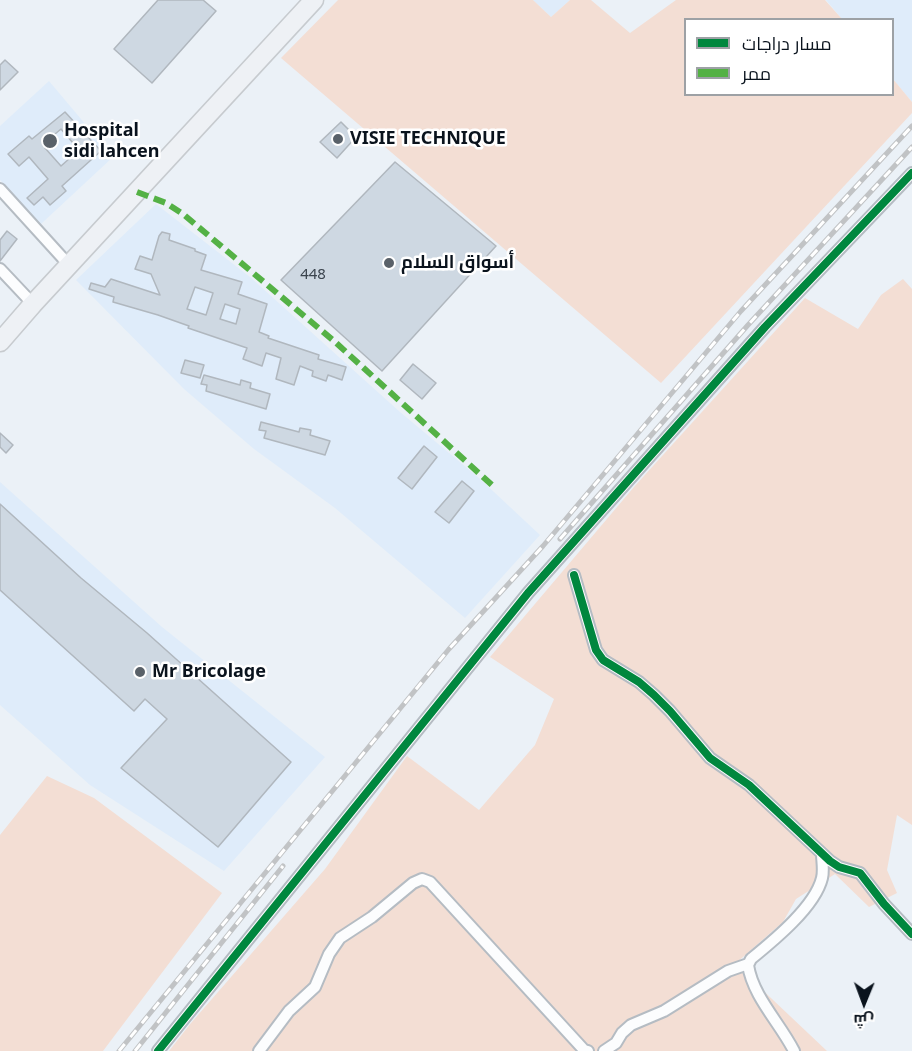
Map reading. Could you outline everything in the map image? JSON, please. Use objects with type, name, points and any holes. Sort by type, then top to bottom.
[{"type":"main road","points":[[0,342],[314,0]]},
{"type":"street","points":[[158,1051],[528,593],[765,327],[912,173]]},
{"type":"street","points":[[0,189],[69,265]]},
{"type":"street","points":[[0,269],[33,304]]},
{"type":"street","points":[[574,575],[596,650],[603,660],[639,682],[654,695],[710,758],[749,785],[822,854],[839,867],[860,873],[884,904],[912,934]]},
{"type":"street","points":[[604,1051],[616,1043],[631,1025],[664,1011],[728,971],[748,964],[751,959],[785,932],[814,893],[822,876],[822,854]]},
{"type":"street","points":[[259,1051],[289,1011],[315,987],[329,954],[340,938],[372,918],[413,883],[423,879],[430,882],[584,1050],[588,1051]]},
{"type":"street","points":[[748,964],[751,978],[794,1051]]},
{"type":"shaded area","points":[[338,0],[533,0],[551,17],[570,0],[591,0],[630,33],[676,0],[825,0],[841,18],[684,18],[684,96],[894,96],[894,80],[912,102],[912,113],[661,383],[281,58]]},
{"type":"shaded area","points":[[533,0],[570,0],[551,17]]},
{"type":"shaded area","points":[[826,0],[912,0],[912,102],[894,80],[894,18],[841,18]]},
{"type":"shaded area","name":"Hospital sidi lahcen","points":[[49,81],[113,157],[41,224],[0,180],[0,126]]},
{"type":"shaded area","points":[[156,204],[250,277],[400,412],[479,478],[540,535],[465,618],[335,508],[254,449],[184,389],[76,280]]},
{"type":"shaded area","points":[[903,279],[912,289],[912,825],[897,815],[887,870],[897,893],[869,907],[835,874],[796,899],[783,922],[735,964],[827,1051],[169,1051],[325,869],[407,756],[479,810],[535,745],[554,699],[490,657],[634,487],[805,298],[858,329],[881,295]]},
{"type":"shaded area","points":[[0,482],[162,627],[325,757],[224,871],[90,785],[0,705]]},
{"type":"shaded area","points":[[47,776],[94,798],[222,893],[103,1051],[0,1051],[0,835]]},
{"type":"building","points":[[158,0],[203,0],[216,11],[152,83],[114,49]]},
{"type":"building","points":[[5,60],[18,72],[0,90],[0,65]]},
{"type":"building","points":[[65,112],[101,151],[62,186],[66,191],[50,205],[43,197],[34,205],[27,198],[48,179],[29,157],[19,166],[8,154],[29,136],[32,139]],"holes":[[[61,129],[79,150],[61,166],[45,148],[51,143],[48,140]]]},
{"type":"building","name":"VISIE TECHNIQUE","points":[[341,122],[356,137],[337,158],[320,142]]},
{"type":"building","name":"أسواق السلام","points":[[395,162],[496,246],[382,371],[281,280]]},
{"type":"building","points":[[7,231],[17,239],[0,261],[0,240]]},
{"type":"building","points":[[162,232],[170,234],[169,240],[206,255],[201,270],[242,282],[238,294],[267,304],[259,332],[269,336],[268,338],[319,355],[318,359],[346,367],[342,380],[328,375],[326,381],[312,376],[313,371],[300,366],[294,385],[276,379],[281,358],[266,353],[262,366],[243,359],[247,348],[158,315],[113,302],[114,297],[89,289],[91,283],[105,287],[111,279],[160,295],[151,274],[135,269],[140,256],[152,260]],"holes":[[[195,287],[213,293],[206,315],[187,309]],[[225,304],[240,309],[236,324],[220,319]]]},
{"type":"building","points":[[185,360],[204,365],[200,378],[181,373]]},
{"type":"building","points":[[413,364],[436,383],[422,399],[400,380]]},
{"type":"building","points":[[204,375],[240,385],[241,380],[251,383],[250,388],[270,394],[266,409],[206,391],[207,385],[201,384]]},
{"type":"building","points":[[261,422],[299,432],[300,428],[311,430],[310,435],[330,441],[325,455],[264,438],[266,431],[259,430]]},
{"type":"building","points":[[0,433],[13,445],[6,453],[0,447]]},
{"type":"building","points":[[424,446],[437,457],[412,489],[398,478]]},
{"type":"building","points":[[462,481],[474,491],[449,523],[435,512]]},
{"type":"building","points":[[0,504],[291,762],[218,847],[121,768],[167,719],[145,699],[134,711],[0,590]]},
{"type":"railway","points":[[119,1051],[449,649],[543,546],[741,311],[912,126]]},
{"type":"railway","points":[[560,539],[748,325],[912,147]]},
{"type":"railway","points":[[135,1051],[283,866]]},
{"type":"marked path","points":[[137,192],[166,203],[183,214],[334,341],[493,486]]},
{"type":"cycle path","points":[[158,1051],[528,593],[765,327],[912,173]]},
{"type":"cycle path","points":[[574,575],[596,650],[603,660],[639,682],[654,695],[710,758],[749,785],[830,861],[839,867],[860,873],[884,904],[912,934]]},
{"type":"place","name":"VISIE TECHNIQUE","points":[[338,139]]},
{"type":"place","name":"Hospital sidi lahcen","points":[[50,141]]},
{"type":"place","name":"أسواق السلام","points":[[389,263]]},
{"type":"place","name":"Mr Bricolage","points":[[140,672]]}]
